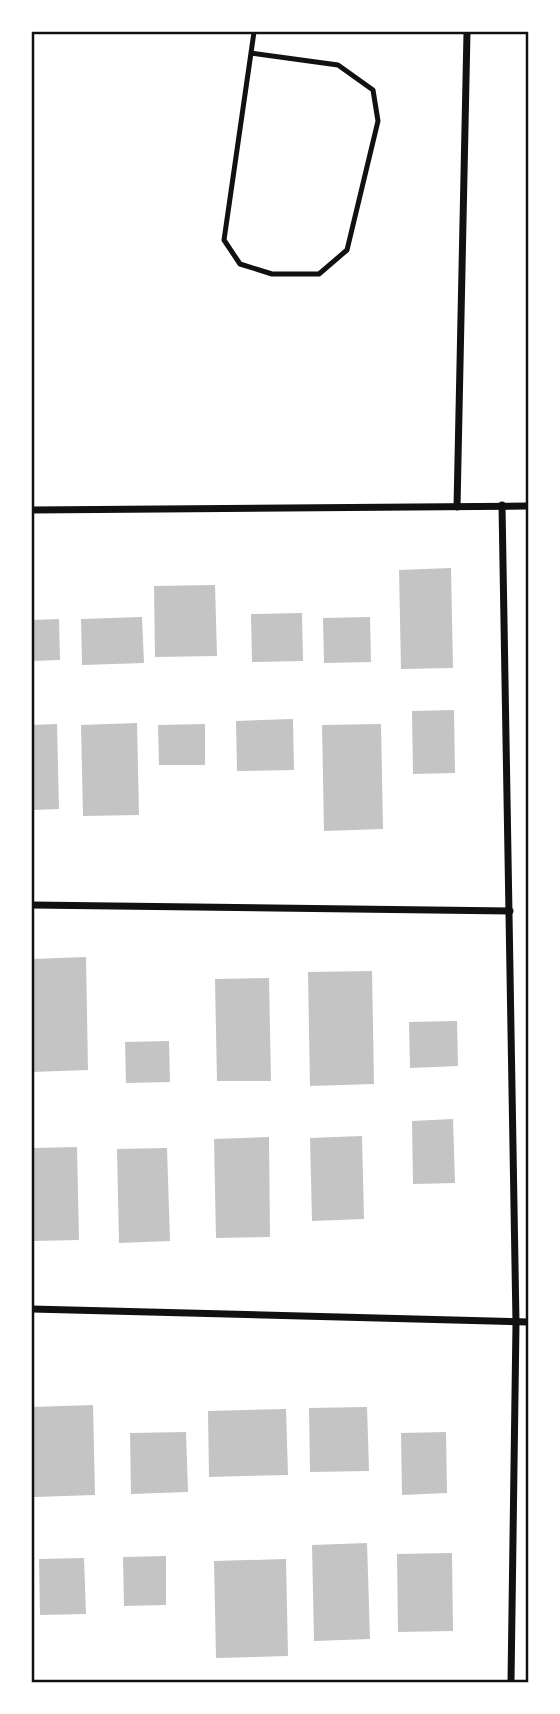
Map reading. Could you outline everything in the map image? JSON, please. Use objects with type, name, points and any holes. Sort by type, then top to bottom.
[{"type":"street","points":[[457,507],[467,32]]},
{"type":"street","points":[[502,505],[516,1323],[510,1682]]},
{"type":"street","points":[[32,510],[528,506]]},
{"type":"street","points":[[32,905],[510,911]]},
{"type":"street","points":[[32,1309],[528,1322]]},
{"type":"lane","points":[[251,53],[338,65],[373,90],[378,121],[346,250],[319,274],[272,274],[240,264],[224,240],[254,32]]},
{"type":"building","points":[[451,568],[453,668],[401,669],[399,570]]},
{"type":"building","points":[[215,585],[217,656],[155,657],[154,586]]},
{"type":"building","points":[[302,613],[303,661],[252,662],[251,614]]},
{"type":"building","points":[[142,617],[144,663],[82,665],[81,619]]},
{"type":"building","points":[[370,617],[371,662],[324,663],[323,618]]},
{"type":"building","points":[[59,619],[60,660],[32,661],[32,620]]},
{"type":"building","points":[[454,710],[455,773],[413,774],[412,711]]},
{"type":"building","points":[[293,719],[294,770],[237,771],[236,721]]},
{"type":"building","points":[[137,723],[139,815],[83,816],[81,725]]},
{"type":"building","points":[[57,724],[59,809],[32,810],[32,725]]},
{"type":"building","points":[[205,724],[205,765],[159,765],[158,725]]},
{"type":"building","points":[[381,724],[383,829],[324,831],[322,725]]},
{"type":"building","points":[[86,957],[88,1070],[32,1072],[32,959]]},
{"type":"building","points":[[372,971],[374,1084],[310,1086],[308,972]]},
{"type":"building","points":[[269,978],[271,1081],[217,1081],[215,979]]},
{"type":"building","points":[[457,1021],[458,1066],[410,1068],[409,1022]]},
{"type":"building","points":[[169,1041],[170,1082],[126,1083],[125,1042]]},
{"type":"building","points":[[453,1119],[455,1183],[413,1184],[412,1121]]},
{"type":"building","points":[[362,1136],[364,1219],[312,1221],[310,1138]]},
{"type":"building","points":[[269,1137],[270,1237],[216,1238],[214,1139]]},
{"type":"building","points":[[77,1147],[79,1240],[32,1241],[32,1148]]},
{"type":"building","points":[[167,1148],[170,1241],[119,1243],[117,1149]]},
{"type":"building","points":[[93,1405],[95,1495],[34,1497],[33,1407]]},
{"type":"building","points":[[367,1407],[369,1471],[310,1472],[309,1408]]},
{"type":"building","points":[[286,1409],[288,1475],[209,1477],[208,1411]]},
{"type":"building","points":[[186,1432],[188,1492],[131,1494],[130,1433]]},
{"type":"building","points":[[446,1432],[447,1493],[402,1495],[401,1433]]},
{"type":"building","points":[[367,1543],[370,1639],[314,1641],[312,1545]]},
{"type":"building","points":[[452,1553],[453,1631],[398,1632],[397,1554]]},
{"type":"building","points":[[166,1556],[166,1605],[124,1606],[123,1557]]},
{"type":"building","points":[[84,1558],[86,1614],[40,1615],[39,1559]]},
{"type":"building","points":[[286,1559],[288,1656],[216,1658],[214,1561]]}]
